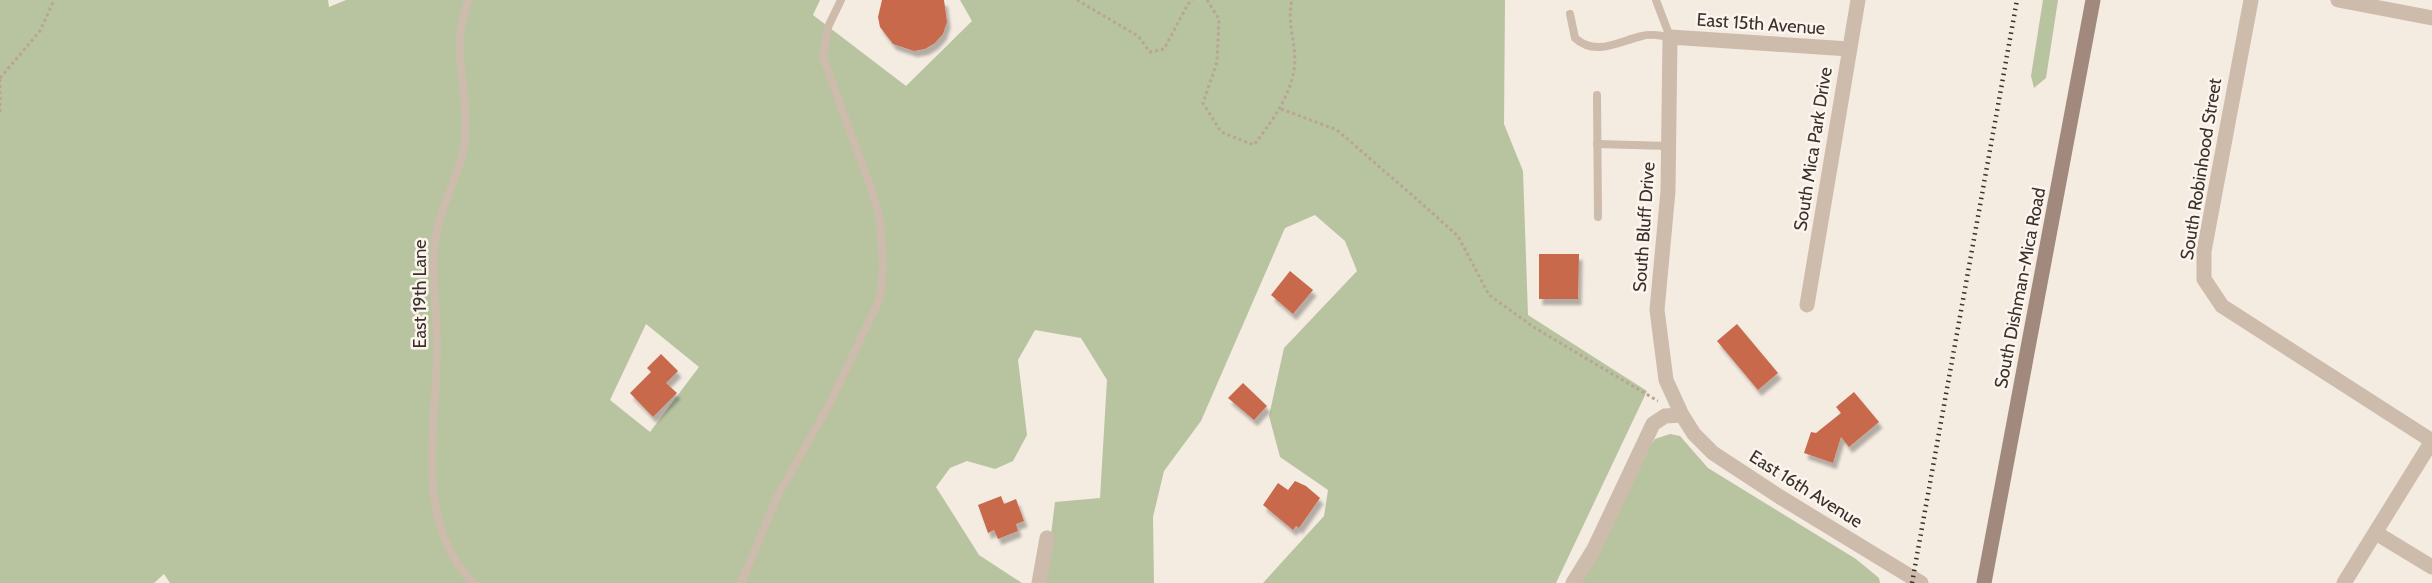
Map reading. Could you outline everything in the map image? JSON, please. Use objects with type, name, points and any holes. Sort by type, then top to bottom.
[{"type":"main road","name":"South Dishman-Mica Road","points":[[1984,583],[2093,0]]},
{"type":"street","name":"South Mica Park Drive","points":[[1807,305],[1858,0]]},
{"type":"street","name":"South Robinhood Street","points":[[2251,0],[2204,251],[2204,279],[2222,306],[2432,441]]},
{"type":"street","points":[[2338,0],[2432,18]]},
{"type":"street","name":"East 15th Avenue","points":[[1670,37],[1849,49]]},
{"type":"street","name":"South Bluff Drive","points":[[1670,37],[1668,191],[1658,310],[1666,380],[1682,415]]},
{"type":"street","points":[[1573,583],[1594,549],[1653,424],[1665,416],[1682,415]]},
{"type":"street","name":"East 16th Avenue","points":[[1682,415],[1694,434],[1713,453],[1920,583]]},
{"type":"street","points":[[2344,583],[2432,441]]},
{"type":"street","points":[[2376,533],[2432,567]]},
{"type":"street","points":[[1039,583],[1047,538]]},
{"type":"lane","name":"East 19th Lane","points":[[470,0],[463,17],[460,34],[460,62],[466,119],[463,154],[437,230],[434,249],[437,344],[432,480],[435,510],[445,545],[454,562],[473,583]]},
{"type":"lane","points":[[741,583],[777,497],[831,402],[879,298],[883,266],[880,220],[870,186],[824,66],[823,57],[831,17],[841,0]]},
{"type":"lane","points":[[1570,14],[1575,38],[1590,46],[1615,45],[1643,35],[1670,37],[1656,0]]},
{"type":"lane","points":[[1597,96],[1598,217]]},
{"type":"lane","points":[[1598,144],[1669,146]]},
{"type":"path","points":[[0,112],[0,77],[40,31],[54,0]]},
{"type":"path","points":[[1077,0],[1138,36],[1150,52],[1164,49],[1188,4],[1193,0]]},
{"type":"path","points":[[1207,0],[1219,20],[1217,62],[1203,103],[1221,132],[1254,145],[1281,109],[1295,69],[1288,14],[1292,0]]},
{"type":"path","points":[[1281,109],[1336,130],[1420,202],[1458,236],[1489,295],[1602,370],[1682,415]]},
{"type":"green space","points":[[0,0],[328,0],[329,7],[346,0],[820,0],[813,15],[906,86],[972,21],[960,0],[1505,0],[1504,124],[1523,171],[1528,315],[1647,391],[1556,583],[1263,583],[1324,516],[1328,490],[1280,457],[1269,416],[1284,348],[1357,271],[1345,241],[1315,215],[1285,228],[1201,421],[1164,471],[1153,517],[1154,583],[1045,583],[1055,502],[1100,498],[1107,380],[1081,338],[1035,330],[1018,360],[1027,435],[1013,461],[995,469],[967,461],[950,468],[936,487],[979,555],[1022,583],[170,583],[164,574],[154,583],[0,583]],"holes":[[[646,324],[699,367],[650,432],[610,400]]]},
{"type":"green space","points":[[2043,0],[2058,0],[2046,78],[2034,88],[2031,76]]},
{"type":"green space","points":[[1670,434],[1680,436],[1708,468],[1856,559],[1879,578],[1880,583],[1580,583],[1650,446],[1655,439]]},
{"type":"building","points":[[882,0],[944,0],[947,22],[943,34],[925,49],[914,51],[893,44],[880,27],[878,17]]},
{"type":"building","points":[[1539,254],[1579,254],[1578,299],[1539,299]]},
{"type":"building","points":[[1290,271],[1313,290],[1293,314],[1271,295]]},
{"type":"building","points":[[1737,324],[1778,373],[1758,390],[1717,341]]},
{"type":"building","points":[[661,354],[678,371],[666,383],[677,393],[653,417],[630,393],[651,372],[647,368]]},
{"type":"building","points":[[1243,383],[1267,406],[1254,420],[1228,398]]},
{"type":"building","points":[[1854,392],[1879,422],[1849,447],[1841,437],[1833,463],[1804,453],[1811,432],[1816,433],[1841,413],[1836,407]]},
{"type":"building","points":[[1295,481],[1306,486],[1320,498],[1299,528],[1296,526],[1293,530],[1263,505],[1278,483],[1288,490]]},
{"type":"building","points":[[1001,496],[1004,504],[1016,499],[1024,521],[1016,524],[1018,531],[998,539],[994,530],[988,533],[978,505]]},
{"type":"railway","points":[[1912,583],[2017,0]]}]
